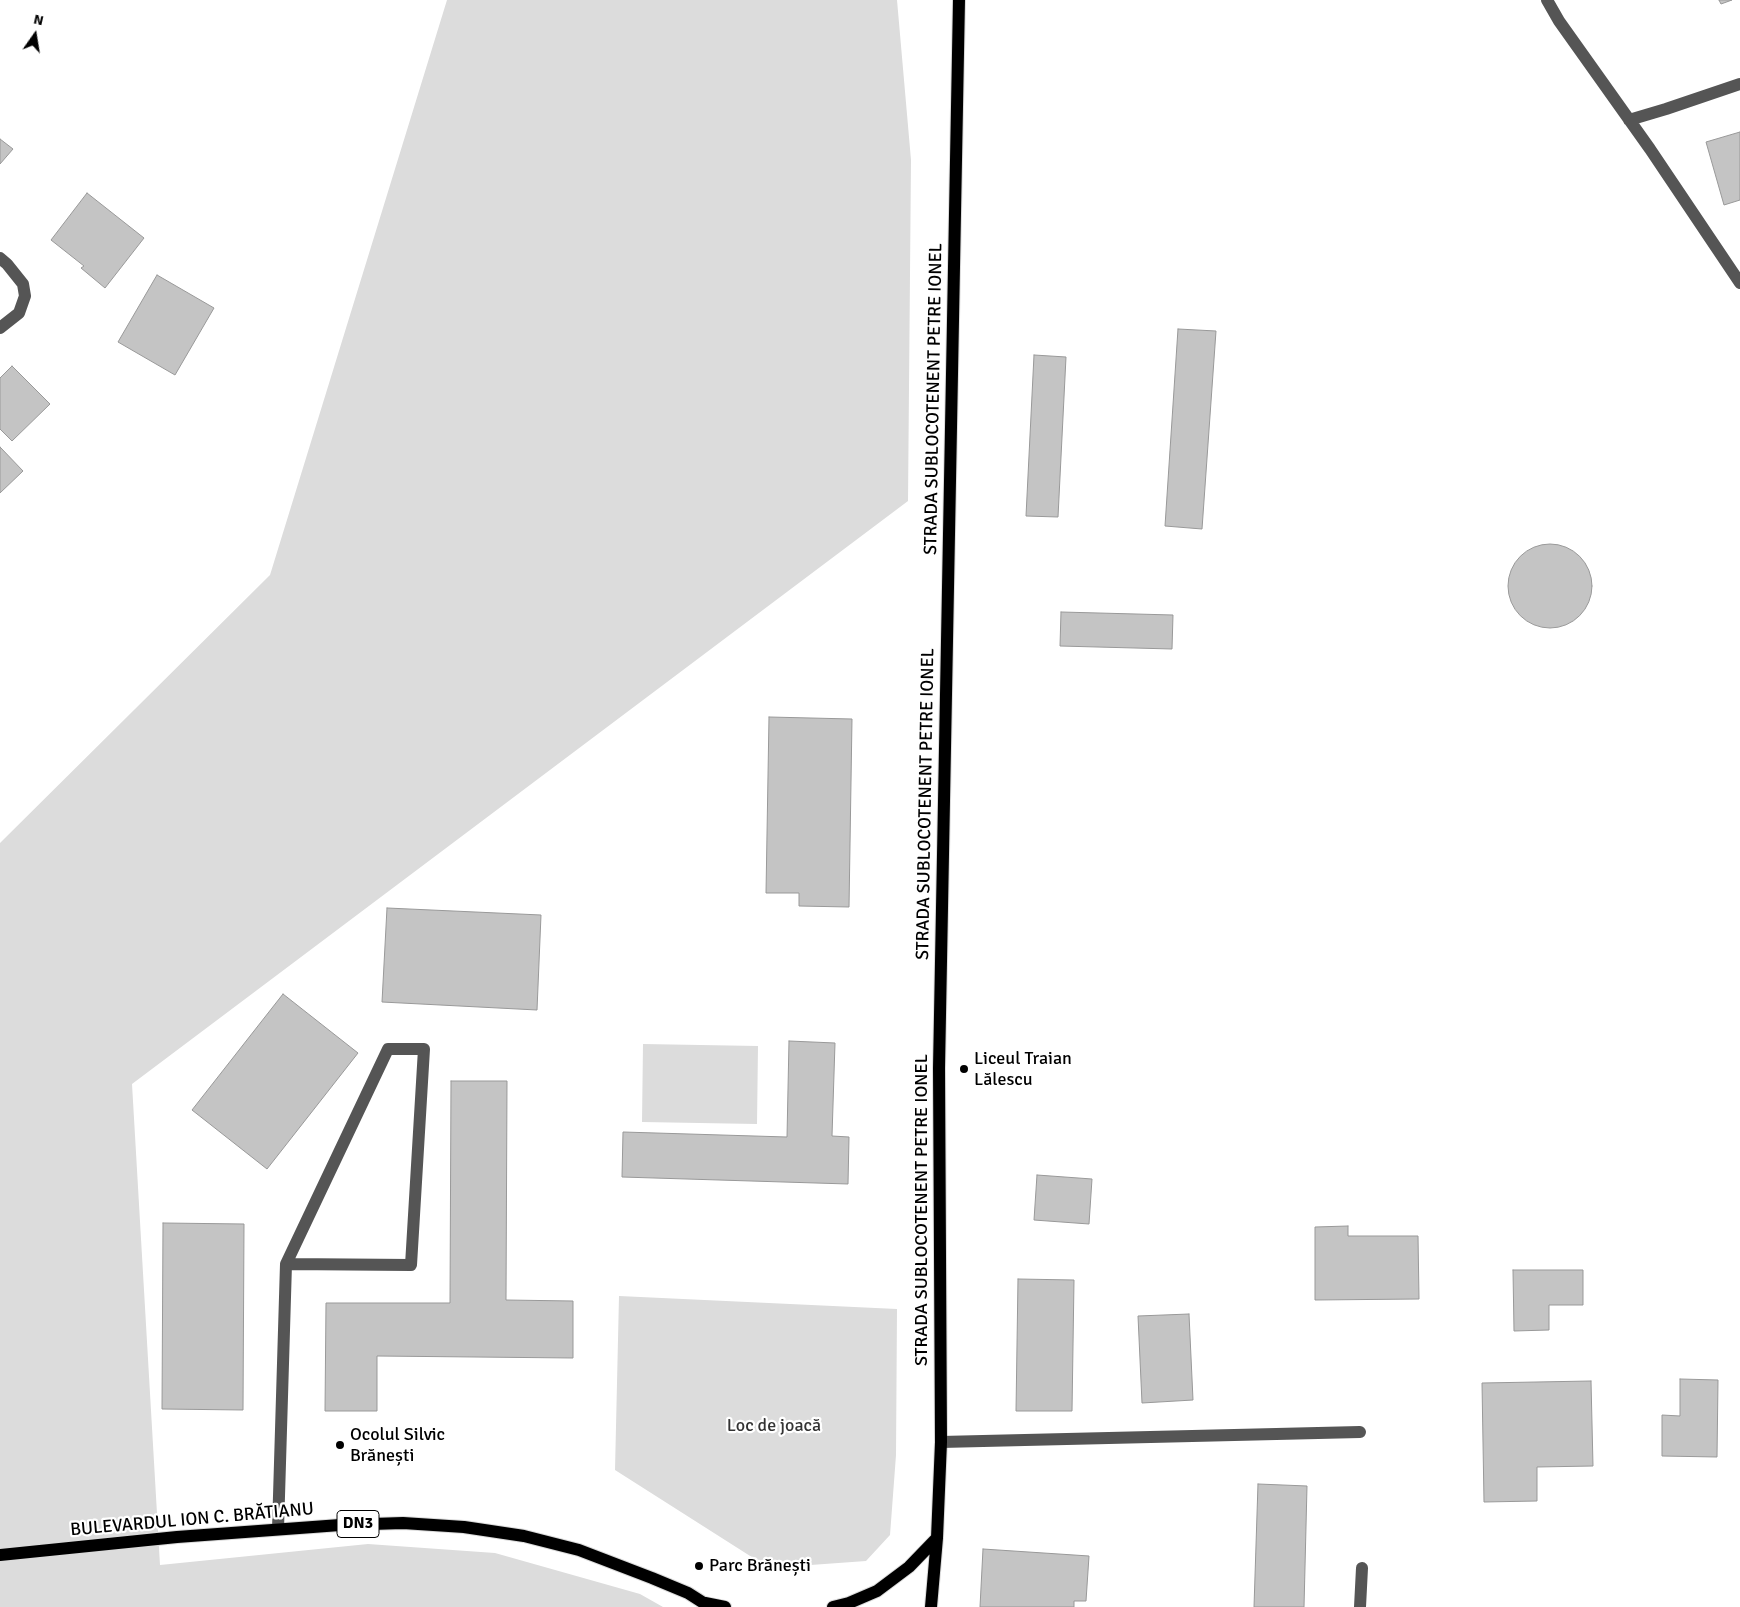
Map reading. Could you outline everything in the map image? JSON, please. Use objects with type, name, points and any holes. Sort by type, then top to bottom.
[{"type":"main road","name":"STRADA SUBLOCOTENENT PETRE IONEL","points":[[931,1607],[937,1538],[941,1442],[939,1068],[959,1]]},
{"type":"main road","name":"BULEVARDUL ION C. BRĂTIANU","points":[[0,1555],[278,1529],[403,1523],[464,1527],[524,1536],[579,1550],[618,1564],[711,1606],[725,1607]]},
{"type":"main road","points":[[833,1607],[877,1592],[909,1568],[937,1538]]},
{"type":"street","points":[[1547,0],[1559,21],[1650,149],[1740,283]]},
{"type":"street","points":[[1628,120],[1740,84]]},
{"type":"street","points":[[0,258],[23,284],[25,296],[19,314],[0,328]]},
{"type":"street","points":[[278,1529],[286,1264],[388,1049],[424,1049],[411,1264],[286,1264]]},
{"type":"street","points":[[941,1442],[1360,1432]]},
{"type":"street","points":[[1360,1607],[1362,1568]]},
{"type":"green space","points":[[447,0],[897,0],[911,160],[908,501],[132,1084],[160,1565],[368,1544],[495,1553],[640,1594],[663,1607],[0,1607],[0,843],[270,575]]},
{"type":"green space","points":[[643,1044],[758,1046],[757,1124],[642,1122]]},
{"type":"green space","name":"Loc de joacă","points":[[619,1296],[897,1309],[896,1455],[890,1535],[866,1561],[769,1568],[615,1470]]},
{"type":"building","points":[[1719,0],[1732,0],[1721,4]]},
{"type":"building","points":[[1740,132],[1740,200],[1724,205],[1706,142]]},
{"type":"building","points":[[0,139],[13,149],[0,164]]},
{"type":"building","points":[[87,193],[144,238],[105,288],[81,268],[84,266],[51,240]]},
{"type":"building","points":[[157,275],[214,308],[175,375],[118,342]]},
{"type":"building","points":[[1178,329],[1216,331],[1202,529],[1165,526]]},
{"type":"building","points":[[1034,355],[1066,357],[1058,517],[1026,516]]},
{"type":"building","points":[[12,366],[50,404],[12,441],[0,429],[0,378]]},
{"type":"building","points":[[0,447],[23,471],[0,493]]},
{"type":"building","points":[[1550,544],[1566,547],[1580,556],[1589,570],[1592,586],[1589,602],[1580,616],[1566,625],[1550,628],[1534,625],[1520,616],[1511,602],[1508,586],[1511,570],[1520,556],[1534,547]]},
{"type":"building","points":[[1061,612],[1173,615],[1172,649],[1060,646]]},
{"type":"building","points":[[769,717],[852,719],[849,907],[799,906],[799,893],[766,893]]},
{"type":"building","points":[[387,908],[541,915],[537,1010],[382,1002]]},
{"type":"building","points":[[283,994],[358,1053],[267,1169],[192,1110]]},
{"type":"building","points":[[789,1041],[835,1043],[832,1136],[849,1137],[848,1184],[622,1177],[623,1132],[787,1137]]},
{"type":"building","points":[[451,1081],[507,1081],[506,1300],[573,1301],[573,1358],[377,1356],[377,1411],[325,1411],[326,1303],[450,1303]]},
{"type":"building","points":[[1037,1175],[1092,1179],[1089,1224],[1034,1220]]},
{"type":"building","points":[[163,1223],[244,1224],[243,1410],[162,1409]]},
{"type":"building","points":[[1348,1226],[1348,1236],[1418,1236],[1419,1299],[1315,1300],[1315,1227]]},
{"type":"building","points":[[1513,1270],[1583,1270],[1583,1305],[1549,1305],[1549,1330],[1514,1331]]},
{"type":"building","points":[[1018,1279],[1074,1280],[1072,1411],[1016,1411]]},
{"type":"building","points":[[1189,1314],[1193,1400],[1142,1403],[1138,1316]]},
{"type":"building","points":[[1680,1379],[1718,1380],[1717,1457],[1662,1456],[1662,1415],[1680,1416]]},
{"type":"building","points":[[1591,1381],[1593,1466],[1537,1467],[1537,1501],[1484,1502],[1482,1383]]},
{"type":"building","points":[[1258,1484],[1307,1486],[1304,1607],[1254,1607]]},
{"type":"building","points":[[983,1549],[1089,1556],[1086,1601],[1074,1601],[1074,1607],[980,1607]]},
{"type":"place","name":"Liceul Traian Lălescu","points":[[964,1069]]},
{"type":"place","name":"Ocolul Silvic Brănești","points":[[340,1445]]},
{"type":"place","name":"Parc Brănești","points":[[699,1566]]}]
